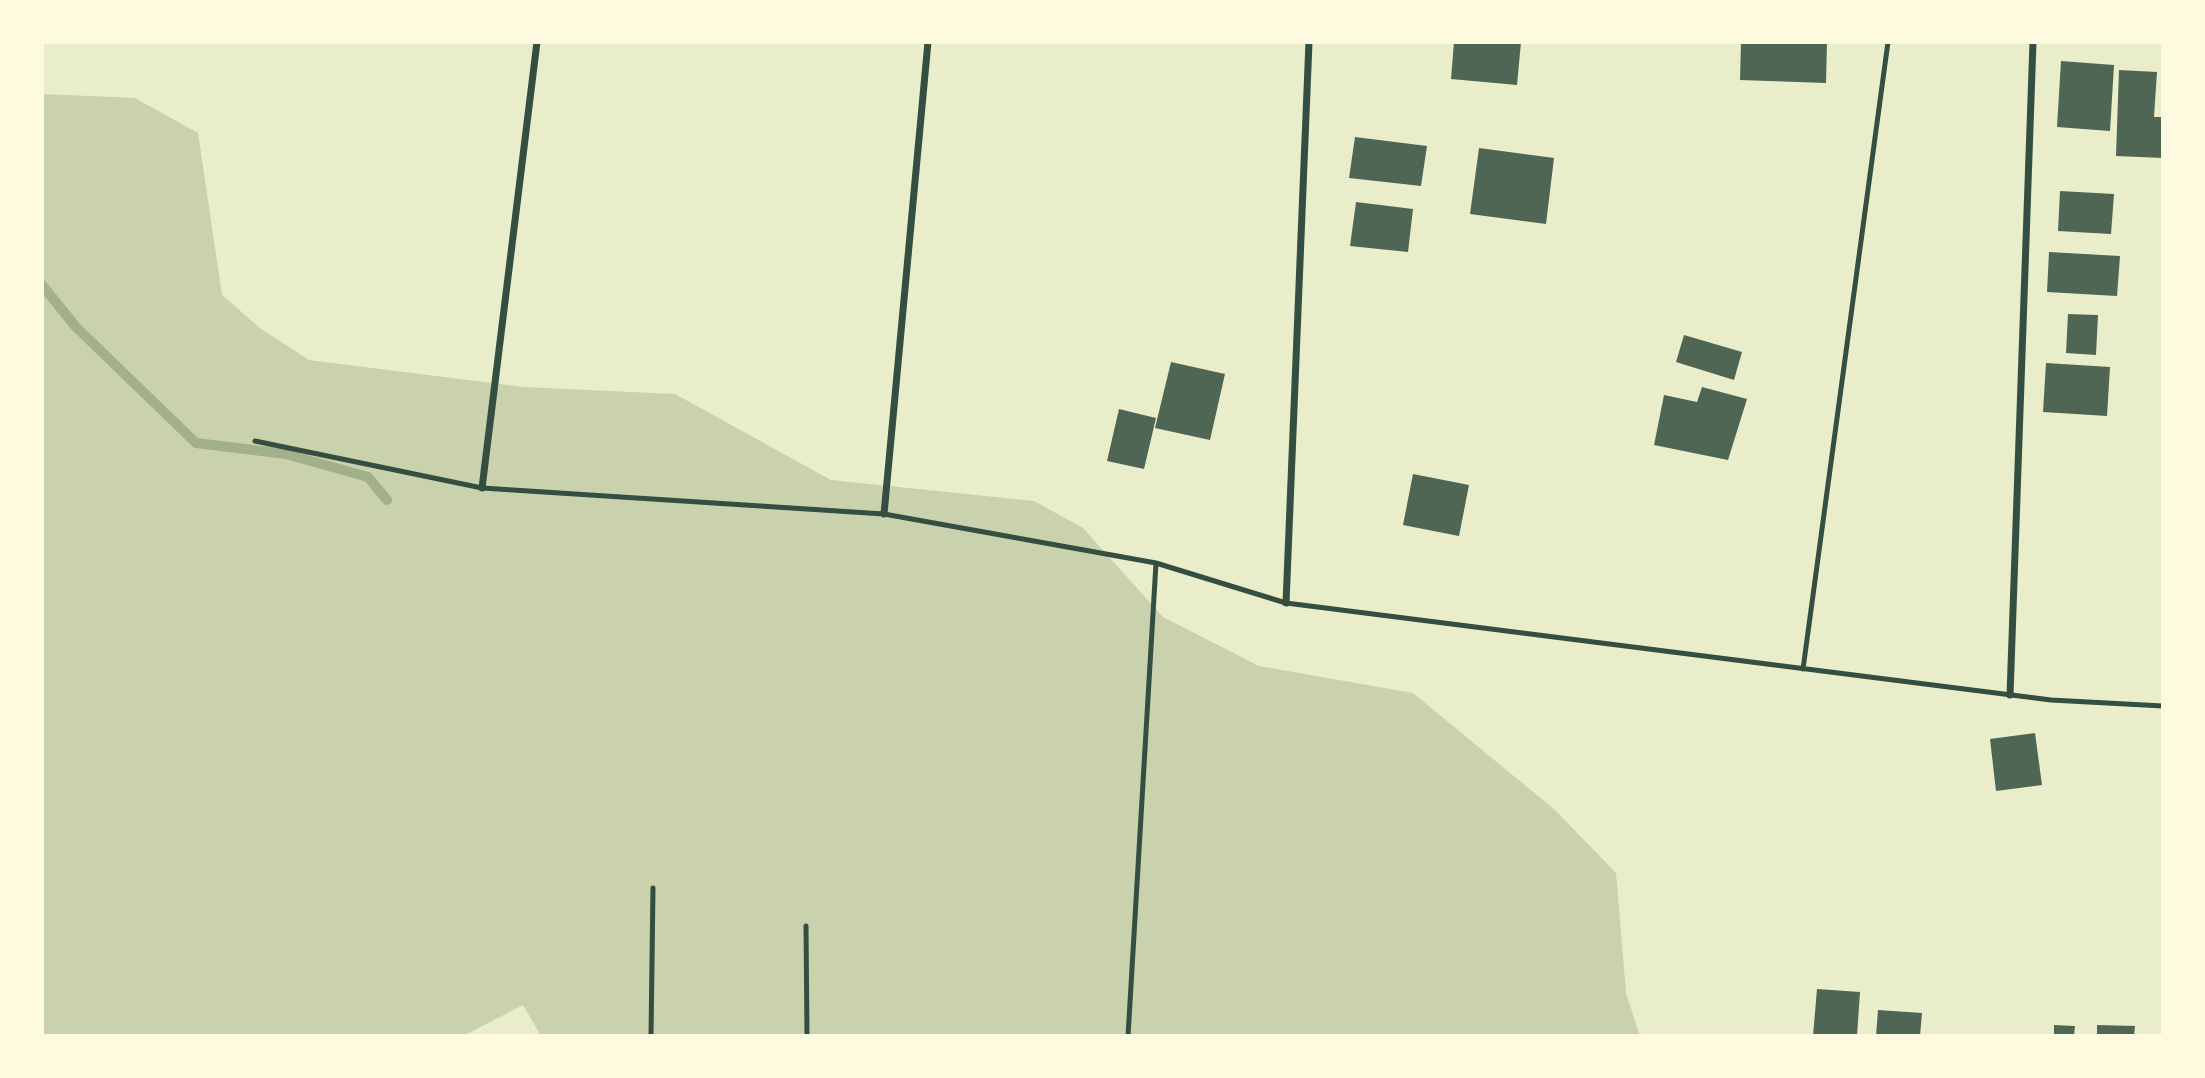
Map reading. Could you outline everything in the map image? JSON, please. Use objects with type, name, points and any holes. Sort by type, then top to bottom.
[{"type":"street","points":[[482,488],[537,42]]},
{"type":"street","points":[[884,514],[928,42]]},
{"type":"street","points":[[1286,604],[1309,42]]},
{"type":"street","points":[[2010,695],[2033,42]]},
{"type":"lane","points":[[1803,669],[1888,42]]},
{"type":"lane","points":[[255,442],[482,488],[884,514],[1156,563],[1286,604],[2051,700],[2163,706]]},
{"type":"lane","points":[[1128,1036],[1156,563]]},
{"type":"lane","points":[[651,1036],[653,888]]},
{"type":"lane","points":[[806,926],[807,1036]]},
{"type":"green space","points":[[42,94],[135,98],[198,133],[222,295],[260,328],[309,360],[523,387],[675,394],[831,480],[1034,501],[1083,528],[1163,617],[1259,666],[1413,693],[1555,810],[1616,873],[1626,993],[1640,1036],[541,1036],[523,1005],[463,1036],[42,1036]]},
{"type":"building","points":[[1454,42],[1521,42],[1517,85],[1451,79]]},
{"type":"building","points":[[1741,42],[1827,42],[1826,83],[1740,80]]},
{"type":"building","points":[[2061,61],[2114,65],[2110,131],[2057,127]]},
{"type":"building","points":[[2119,70],[2157,72],[2154,117],[2163,117],[2163,158],[2116,156]]},
{"type":"building","points":[[1355,137],[1427,146],[1421,186],[1349,178]]},
{"type":"building","points":[[1479,148],[1554,158],[1546,224],[1470,214]]},
{"type":"building","points":[[2060,191],[2114,194],[2111,234],[2058,231]]},
{"type":"building","points":[[1356,202],[1413,209],[1408,252],[1350,246]]},
{"type":"building","points":[[2049,252],[2120,256],[2117,296],[2047,292]]},
{"type":"building","points":[[2068,314],[2098,315],[2096,355],[2066,353]]},
{"type":"building","points":[[1684,335],[1742,352],[1734,380],[1676,362]]},
{"type":"building","points":[[1171,362],[1225,374],[1210,440],[1155,428]]},
{"type":"building","points":[[2046,363],[2110,367],[2107,416],[2043,412]]},
{"type":"building","points":[[1702,387],[1747,399],[1728,460],[1654,445],[1664,395],[1697,402]]},
{"type":"building","points":[[1119,409],[1156,418],[1144,469],[1107,461]]},
{"type":"building","points":[[1413,474],[1469,485],[1459,536],[1403,525]]},
{"type":"building","points":[[2035,733],[2042,785],[1996,791],[1990,739]]},
{"type":"building","points":[[1817,989],[1860,992],[1857,1036],[1813,1036]]},
{"type":"building","points":[[1878,1010],[1922,1013],[1920,1036],[1876,1036]]},
{"type":"building","points":[[2054,1025],[2075,1026],[2074,1036],[2054,1036]]},
{"type":"building","points":[[2097,1025],[2135,1026],[2134,1036],[2097,1036]]},
{"type":"waterway","points":[[42,285],[76,327],[196,443],[286,454],[368,477],[387,500]]}]
